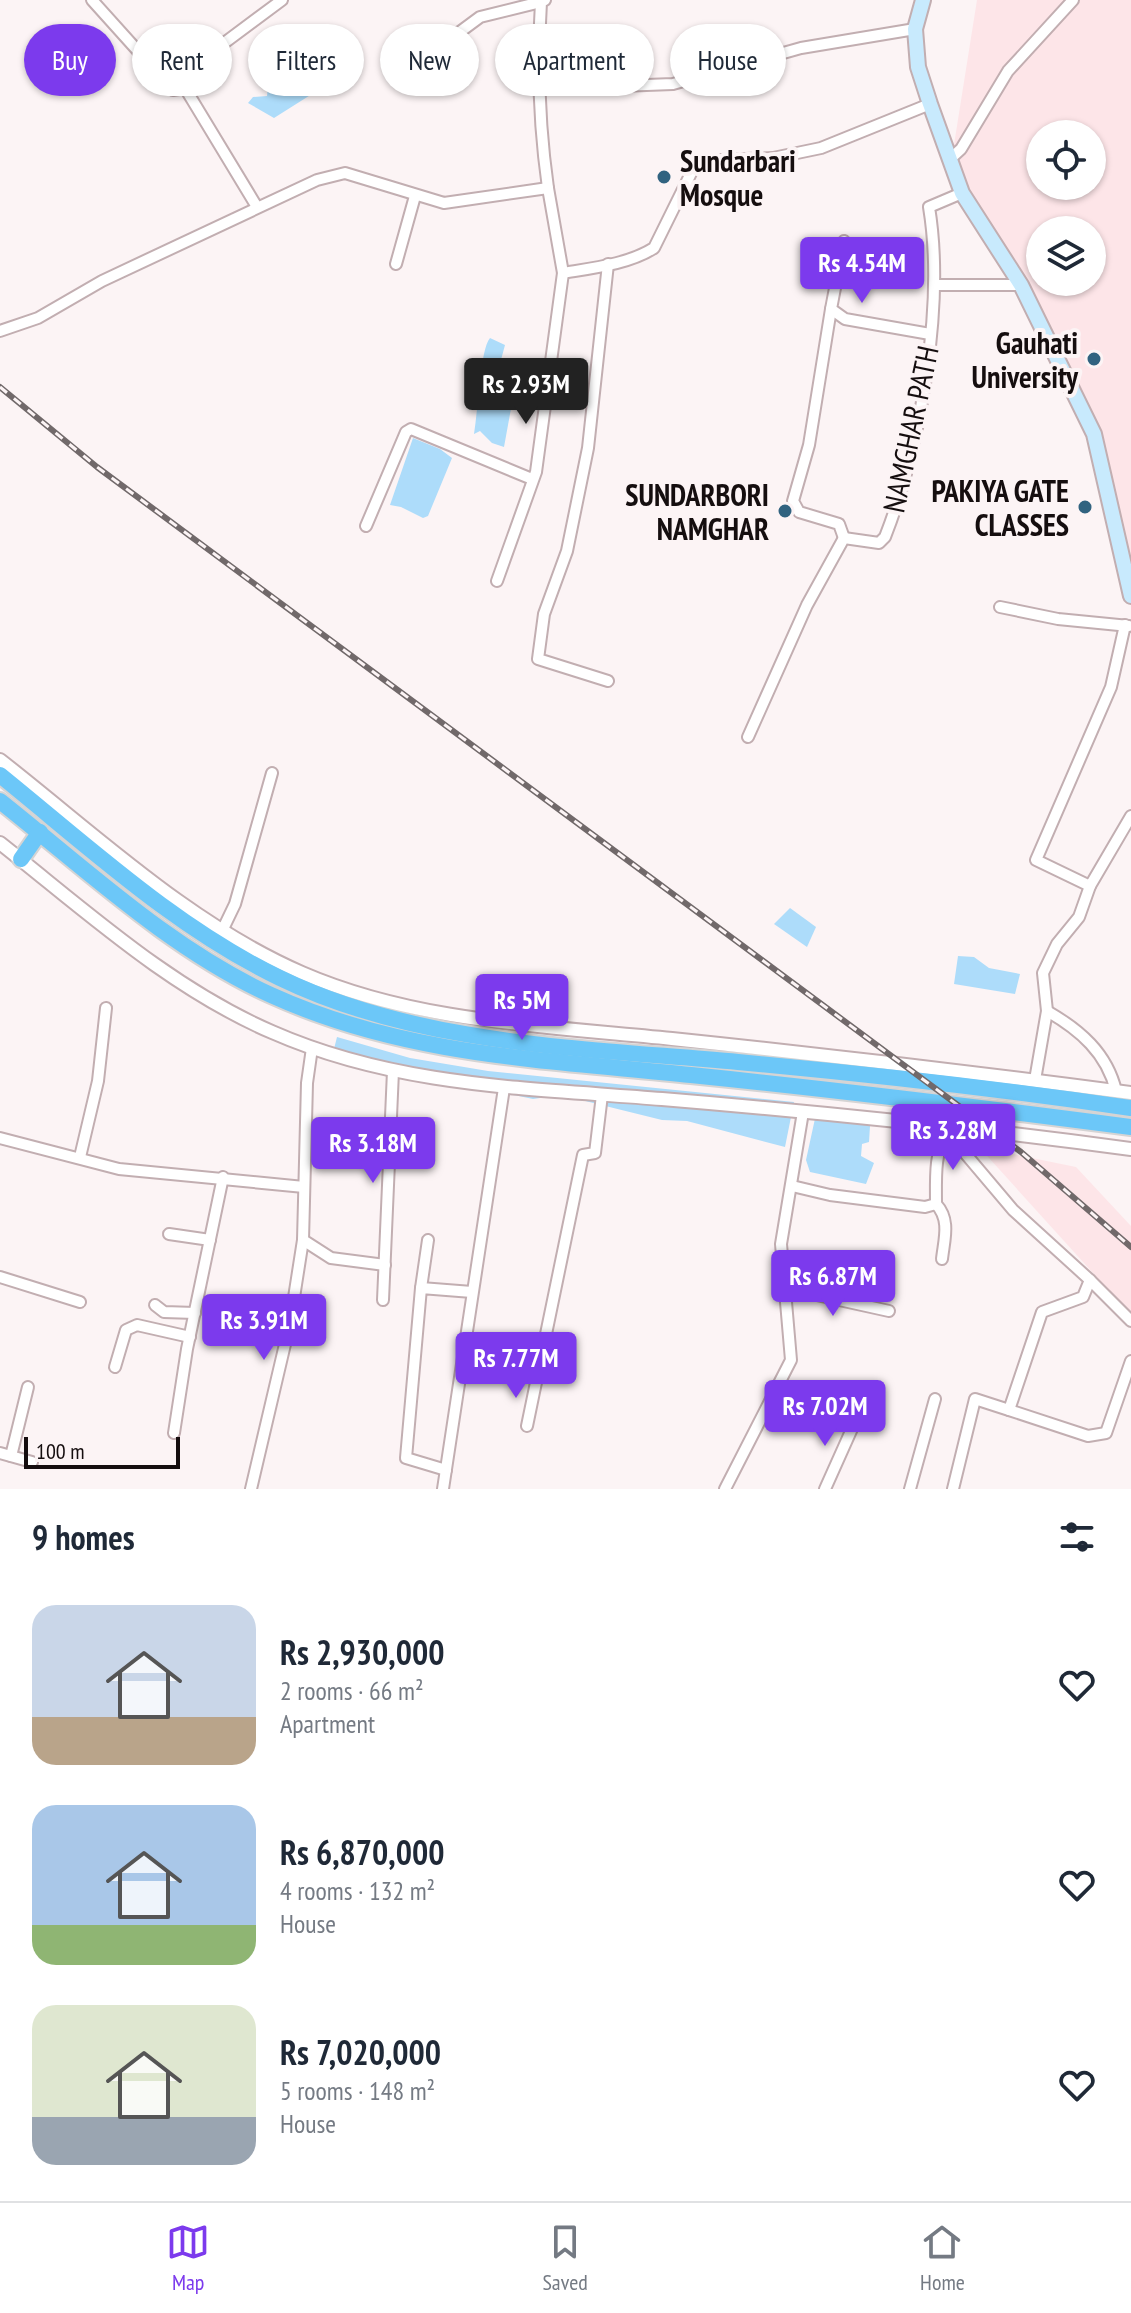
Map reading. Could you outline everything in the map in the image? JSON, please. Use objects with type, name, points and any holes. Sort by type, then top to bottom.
[{"type":"highway","points":[[0,775],[162,905],[213,940],[281,979],[355,1009],[460,1033],[812,1069],[1131,1108]]},
{"type":"highway","points":[[0,801],[151,921],[222,970],[300,1007],[384,1036],[508,1059],[810,1087],[1131,1127]]},
{"type":"highway","points":[[21,859],[40,832]]},
{"type":"main road","points":[[923,0],[915,29],[918,67],[930,104],[962,193],[1021,285],[1094,434],[1131,596]]},
{"type":"street","points":[[92,0],[132,44]]},
{"type":"street","points":[[232,37],[282,0]]},
{"type":"street","points":[[950,159],[961,149],[1008,71],[1073,0]]},
{"type":"street","points":[[471,24],[480,17],[543,1],[542,24]]},
{"type":"street","points":[[654,85],[673,84],[801,48],[915,29]]},
{"type":"street","points":[[190,96],[257,207]]},
{"type":"street","points":[[497,581],[532,479],[548,399],[563,273],[538,119],[538,96]]},
{"type":"street","points":[[563,273],[642,255],[654,248],[697,161],[773,158],[821,148],[930,104]]},
{"type":"street","points":[[0,331],[38,318],[102,281],[317,180],[345,173],[378,180],[415,196],[444,203],[548,188]]},
{"type":"street","name":"NAMGHAR PATH","points":[[748,737],[807,605],[844,538],[879,543],[885,537],[906,475],[930,334],[935,285],[929,207],[962,193]]},
{"type":"street","points":[[396,264],[415,196]]},
{"type":"street","points":[[844,241],[809,445],[793,501],[799,512],[839,524],[844,538]]},
{"type":"street","points":[[608,264],[588,448],[567,551],[544,614],[538,659],[608,681]]},
{"type":"street","points":[[935,285],[1021,285]]},
{"type":"street","points":[[831,309],[845,319],[930,334]]},
{"type":"street","points":[[366,526],[406,432],[411,429],[532,479]]},
{"type":"street","points":[[1000,607],[1058,619],[1128,626],[1111,687],[1036,860],[1090,886]]},
{"type":"street","points":[[0,760],[222,931],[302,973],[369,999],[427,1011],[1131,1093]]},
{"type":"street","points":[[222,931],[235,904],[272,773]]},
{"type":"street","points":[[1035,1080],[1047,1011],[1043,973],[1057,944],[1079,917],[1090,886],[1131,816]]},
{"type":"street","points":[[0,843],[185,986],[237,1016],[312,1048],[393,1071],[504,1088],[803,1112],[1131,1149]]},
{"type":"street","points":[[80,1157],[98,1081],[106,1008]]},
{"type":"street","points":[[1047,1011],[1069,1024],[1106,1060],[1116,1091]]},
{"type":"street","points":[[251,1489],[290,1323],[303,1240],[307,1083],[312,1048]]},
{"type":"street","points":[[383,1300],[393,1071]]},
{"type":"street","points":[[443,1489],[504,1088]]},
{"type":"street","points":[[527,1426],[583,1155],[595,1153],[602,1095]]},
{"type":"street","points":[[725,1489],[791,1360],[781,1244],[803,1112]]},
{"type":"street","points":[[942,1259],[946,1225],[944,1213],[936,1204],[939,1153],[945,1129]]},
{"type":"street","points":[[945,1129],[1013,1210],[1131,1321]]},
{"type":"street","points":[[0,1138],[119,1169],[304,1187]]},
{"type":"street","points":[[174,1433],[223,1177]]},
{"type":"street","points":[[792,1186],[830,1195],[925,1207],[936,1204]]},
{"type":"street","points":[[169,1234],[210,1240]]},
{"type":"street","points":[[303,1240],[331,1258],[385,1265]]},
{"type":"street","points":[[428,1240],[406,1458],[446,1470]]},
{"type":"street","points":[[0,1277],[80,1302]]},
{"type":"street","points":[[1009,1410],[1042,1312],[1083,1297],[1090,1280]]},
{"type":"street","points":[[421,1288],[472,1292]]},
{"type":"street","points":[[785,1288],[889,1311]]},
{"type":"street","points":[[155,1305],[164,1312],[195,1313]]},
{"type":"street","points":[[115,1367],[126,1330],[137,1325],[190,1337]]},
{"type":"street","points":[[953,1489],[975,1399],[1088,1436],[1101,1436],[1106,1433],[1117,1406],[1131,1361]]},
{"type":"street","points":[[28,1387],[5,1454],[32,1462]]},
{"type":"street","points":[[910,1489],[935,1399]]},
{"type":"street","points":[[825,1489],[855,1422]]},
{"type":"shaded area","name":"Gauhati University","points":[[977,0],[1131,0],[1131,596],[1094,434],[988,233],[953,151]]},
{"type":"shaded area","points":[[979,1147],[1076,1167],[1131,1226],[1131,1315]]},
{"type":"water","points":[[309,96],[274,118],[248,103],[253,97]]},
{"type":"water","points":[[490,338],[505,345],[491,397],[497,401],[505,379],[516,381],[504,447],[492,443],[480,431],[474,434],[482,368]]},
{"type":"water","points":[[413,438],[440,449],[452,458],[428,516],[423,518],[390,505]]},
{"type":"water","points":[[790,908],[816,927],[807,947],[774,924]]},
{"type":"water","points":[[958,956],[974,957],[989,968],[1020,974],[1015,994],[954,984]]},
{"type":"water","points":[[337,1037],[410,1058],[488,1071],[794,1102],[785,1147],[687,1121],[662,1120],[561,1095],[533,1099],[332,1057]]},
{"type":"water","points":[[816,1114],[870,1126],[869,1142],[862,1144],[861,1156],[874,1163],[866,1184],[810,1172],[806,1160]]},
{"type":"railway","points":[[0,387],[97,467],[1021,1152],[1131,1247]]},
{"type":"place","name":"Sundarbari Mosque","points":[[664,177]]},
{"type":"place","name":"Gauhati University","points":[[1094,359]]},
{"type":"place","name":"PAKIYA GATE CLASSES","points":[[1085,507]]},
{"type":"place","name":"SUNDARBORI NAMGHAR","points":[[785,511]]}]
